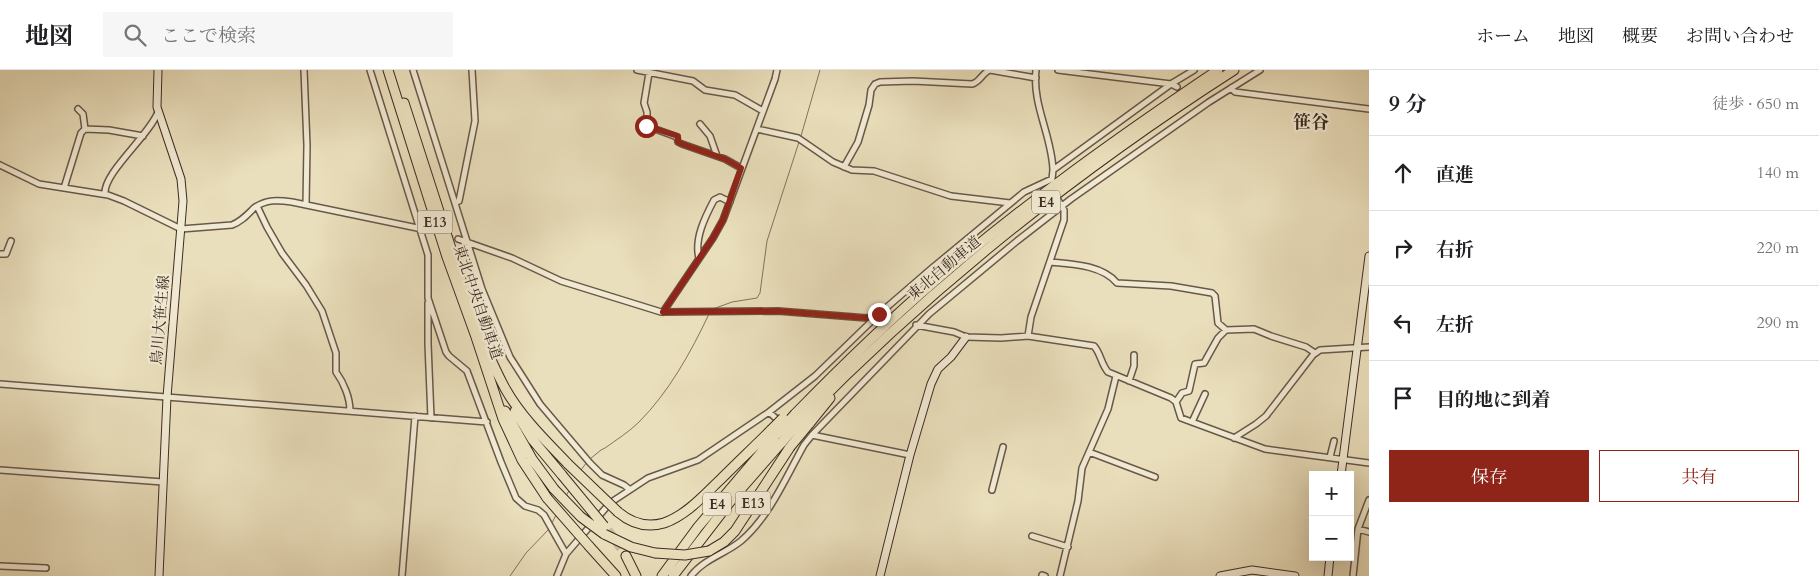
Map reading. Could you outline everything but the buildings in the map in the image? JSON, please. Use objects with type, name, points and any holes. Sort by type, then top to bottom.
[{"type":"highway","name":"東北中央自動車道","points":[[388,70],[456,273],[491,370]]},
{"type":"highway","name":"東北中央自動車道","points":[[392,70],[456,273]]},
{"type":"highway","name":"東北自動車道","points":[[874,335],[935,281],[1042,194],[1110,143],[1218,70]]},
{"type":"highway","name":"東北自動車道","points":[[662,576],[698,527],[776,436],[949,281],[1048,200],[1144,130],[1234,70]]},
{"type":"highway","name":"E13","points":[[491,370],[519,409],[568,464],[629,521],[648,525],[664,522],[677,516],[799,417],[874,335]]},
{"type":"highway","name":"E13","points":[[491,370],[523,445],[554,489],[581,517],[631,547],[655,553],[685,555],[709,550],[724,542],[736,531],[790,447],[799,417]]},
{"type":"highway","name":"E13","points":[[491,370],[524,427],[605,530]]},
{"type":"highway","name":"E13","points":[[491,370],[503,419],[530,474],[546,498],[616,576]]},
{"type":"highway","name":"東北自動車道","points":[[673,576],[733,498],[776,436]]},
{"type":"highway","points":[[626,556],[636,576]]},
{"type":"street","name":"鳥川大笹生線","points":[[158,70],[156,96],[158,112],[181,179],[183,201],[167,397],[159,576]]},
{"type":"street","points":[[304,70],[307,144],[306,205]]},
{"type":"street","points":[[370,70],[428,255],[428,344],[431,418]]},
{"type":"street","points":[[413,70],[466,242],[484,294],[510,357],[540,404],[590,463],[602,475],[629,489]]},
{"type":"street","points":[[455,203],[459,201],[475,121],[472,70]]},
{"type":"street","points":[[637,70],[684,78],[693,81],[705,90],[735,95],[763,111]]},
{"type":"street","points":[[663,312],[723,220],[777,70]]},
{"type":"street","points":[[844,166],[858,142],[869,105],[871,90],[880,82],[972,84],[976,83],[990,70],[1036,78]]},
{"type":"street","points":[[557,576],[566,554],[600,512],[629,489],[648,478],[698,460],[768,412],[815,376],[879,314],[924,274],[1010,203],[1024,192],[1052,180],[1052,152],[1036,95],[1036,70]]},
{"type":"street","points":[[1058,70],[1174,85]]},
{"type":"street","points":[[1053,170],[1194,70]]},
{"type":"street","points":[[691,576],[706,562],[741,540],[756,525],[774,499],[804,445],[812,435],[928,314],[1061,207],[1209,102],[1260,70]]},
{"type":"street","points":[[649,73],[644,102],[647,112],[646,126],[676,136],[678,142],[682,144],[734,162],[741,168]]},
{"type":"street","points":[[1231,88],[1235,92],[1369,109]]},
{"type":"street","points":[[1200,97],[1209,102]]},
{"type":"street","points":[[64,188],[81,133],[85,128],[83,114],[78,109]]},
{"type":"street","points":[[104,194],[107,182],[152,126],[158,112]]},
{"type":"street","points":[[700,124],[710,136],[717,156]]},
{"type":"street","points":[[85,128],[143,136]]},
{"type":"street","points":[[757,129],[798,138],[833,162],[852,170],[874,171],[951,196],[1010,203]]},
{"type":"street","points":[[0,165],[39,184],[104,194],[124,201],[181,229],[232,225],[240,222],[257,206],[271,200],[306,205],[427,230]]},
{"type":"street","points":[[699,258],[697,243],[714,200],[720,197],[730,202]]},
{"type":"street","points":[[1028,336],[1031,317],[1064,220],[1064,210],[1058,200]]},
{"type":"street","points":[[257,206],[266,227],[282,253],[322,311],[336,353],[336,372],[341,378],[350,402],[350,411]]},
{"type":"street","points":[[458,239],[512,258],[561,282],[663,312],[778,311],[867,318],[886,314]]},
{"type":"street","points":[[0,254],[6,254],[11,241]]},
{"type":"street","points":[[1342,471],[1369,256]]},
{"type":"street","points":[[1050,262],[1084,266],[1105,274],[1117,283],[1171,286],[1212,293],[1215,296],[1218,323],[1226,330]]},
{"type":"street","points":[[428,298],[446,352],[467,371],[516,498],[525,506],[538,510],[544,515],[566,554]]},
{"type":"street","points":[[916,325],[954,332],[966,337],[1001,338],[1028,336],[1094,346],[1099,353],[1103,367],[1108,372],[1171,398],[1176,402],[1181,418],[1264,449],[1369,462]]},
{"type":"street","points":[[1176,402],[1182,393],[1190,391],[1195,364],[1204,363],[1218,338],[1226,330],[1254,329],[1306,347],[1315,353]]},
{"type":"street","points":[[880,576],[910,455],[934,376],[966,337]]},
{"type":"street","points":[[1234,438],[1266,416],[1315,353],[1328,348],[1369,347]]},
{"type":"street","points":[[1129,382],[1134,366],[1134,355]]},
{"type":"street","points":[[1060,576],[1078,502],[1082,468],[1108,409],[1116,376]]},
{"type":"street","points":[[0,384],[487,422]]},
{"type":"street","points":[[1192,422],[1205,394]]},
{"type":"street","points":[[768,412],[804,445]]},
{"type":"street","points":[[402,576],[415,416]]},
{"type":"street","points":[[812,435],[910,455]]},
{"type":"street","points":[[1330,457],[1334,441]]},
{"type":"street","points":[[992,490],[1003,447]]},
{"type":"street","points":[[1089,452],[1154,477]]},
{"type":"street","points":[[0,470],[163,482]]},
{"type":"street","points":[[1352,576],[1358,529],[1369,500]]},
{"type":"street","points":[[1358,529],[1369,532]]},
{"type":"street","points":[[1032,536],[1068,547]]},
{"type":"street","points":[[1328,576],[1330,561]]},
{"type":"street","points":[[0,566],[46,568]]},
{"type":"street","points":[[1220,576],[1252,570],[1296,576]]},
{"type":"waterway","points":[[801,136],[820,70]]},
{"type":"waterway","points":[[713,309],[732,302],[757,298],[760,293],[767,241],[799,142]]},
{"type":"waterway","points":[[590,459],[631,429],[660,398],[695,343],[709,314]]},
{"type":"waterway","points":[[581,470],[587,462]]},
{"type":"waterway","points":[[566,496],[570,489]]},
{"type":"waterway","points":[[552,523],[556,515]]},
{"type":"waterway","points":[[510,576],[526,553],[549,529]]},
{"type":"tunnel","points":[[427,230],[458,239]]},
{"type":"tunnel","points":[[608,530],[626,556]]},
{"type":"district","name":"笹谷","points":[[1311,122]]},
{"type":"route","points":[[646,126],[678,136],[678,142],[734,162],[741,168],[723,220],[663,312],[778,311],[867,318],[879,314]]}]
